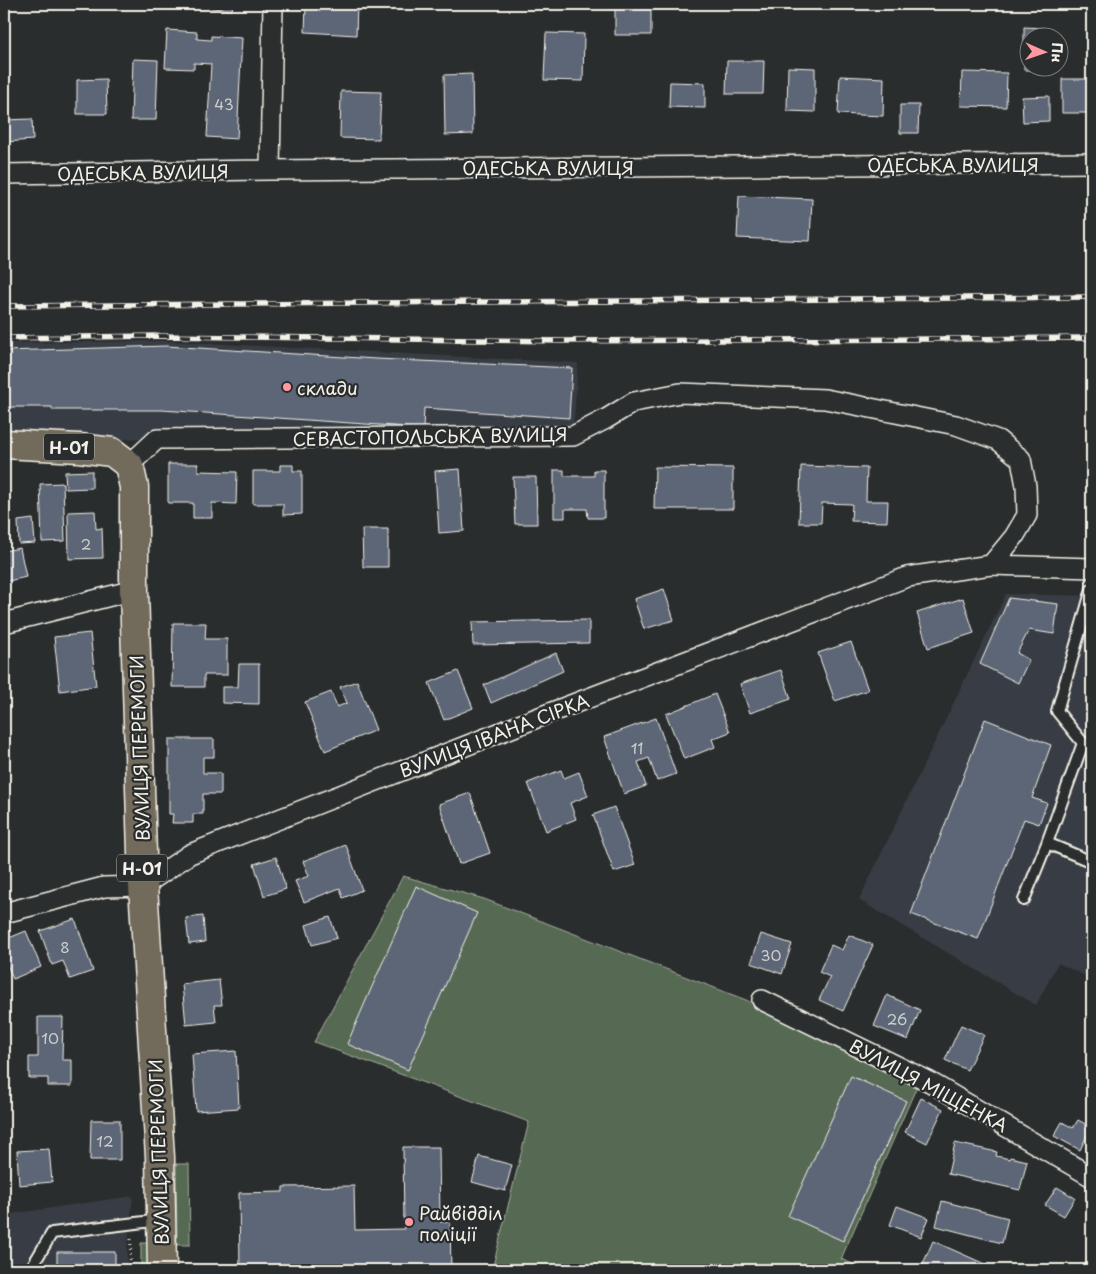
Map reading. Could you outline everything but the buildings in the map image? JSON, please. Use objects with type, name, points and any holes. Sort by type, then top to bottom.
[{"type":"main road","name":"Н-01","points":[[4,444],[79,448],[112,452],[129,465]]},
{"type":"main road","name":"ВУЛИЦЯ ПЕРЕМОГИ","points":[[129,465],[134,487],[134,590],[143,886],[160,1156],[162,1270]]},
{"type":"street","points":[[270,170],[273,4]]},
{"type":"street","name":"ОДЕСЬКА ВУЛИЦЯ","points":[[4,174],[1092,163]]},
{"type":"street","name":"СЕВАСТОПОЛЬСЬКА ВУЛИЦЯ","points":[[129,465],[158,439],[573,436],[634,402],[680,393],[825,399],[956,425],[998,440],[1021,459],[1026,486],[1027,515],[1014,537],[991,565]]},
{"type":"street","points":[[991,565],[1092,568]]},
{"type":"street","name":"ВУЛИЦЯ ІВАНА СІРКА","points":[[143,886],[190,854],[552,712],[907,577],[991,565]]},
{"type":"street","points":[[4,623],[134,590]]},
{"type":"street","points":[[4,913],[104,887],[143,886]]},
{"type":"street","name":"ВУЛИЦЯ МІЩЕНКА","points":[[762,1000],[930,1082],[1092,1177]]},
{"type":"lane","points":[[1024,900],[1083,743],[1057,710],[1092,590]]},
{"type":"lane","points":[[1047,843],[1092,862]]},
{"type":"lane","points":[[30,1270],[52,1233],[162,1220]]},
{"type":"shaded area","name":"склади","points":[[166,341],[578,363],[573,433],[158,436],[79,444],[4,440],[4,343]]},
{"type":"shaded area","points":[[1006,594],[1092,596],[1092,979],[1058,963],[1036,1005],[859,900]]},
{"type":"shaded area","points":[[133,1196],[127,1249],[127,1270],[4,1270],[4,1215]]},
{"type":"green space","points":[[403,876],[484,899],[746,1000],[917,1086],[841,1259],[867,1270],[492,1270],[529,1122],[314,1042]]},
{"type":"green space","points":[[176,1164],[189,1164],[190,1245],[177,1245]]},
{"type":"green space","points":[[141,1243],[152,1243],[152,1270],[141,1270]]},
{"type":"railway","points":[[4,306],[1092,297]]},
{"type":"railway","points":[[4,338],[159,336],[562,341],[1092,338]]},
{"type":"place","name":"склади","points":[[287,387]]},
{"type":"place","name":"Райвідділ поліції","points":[[409,1222]]}]
